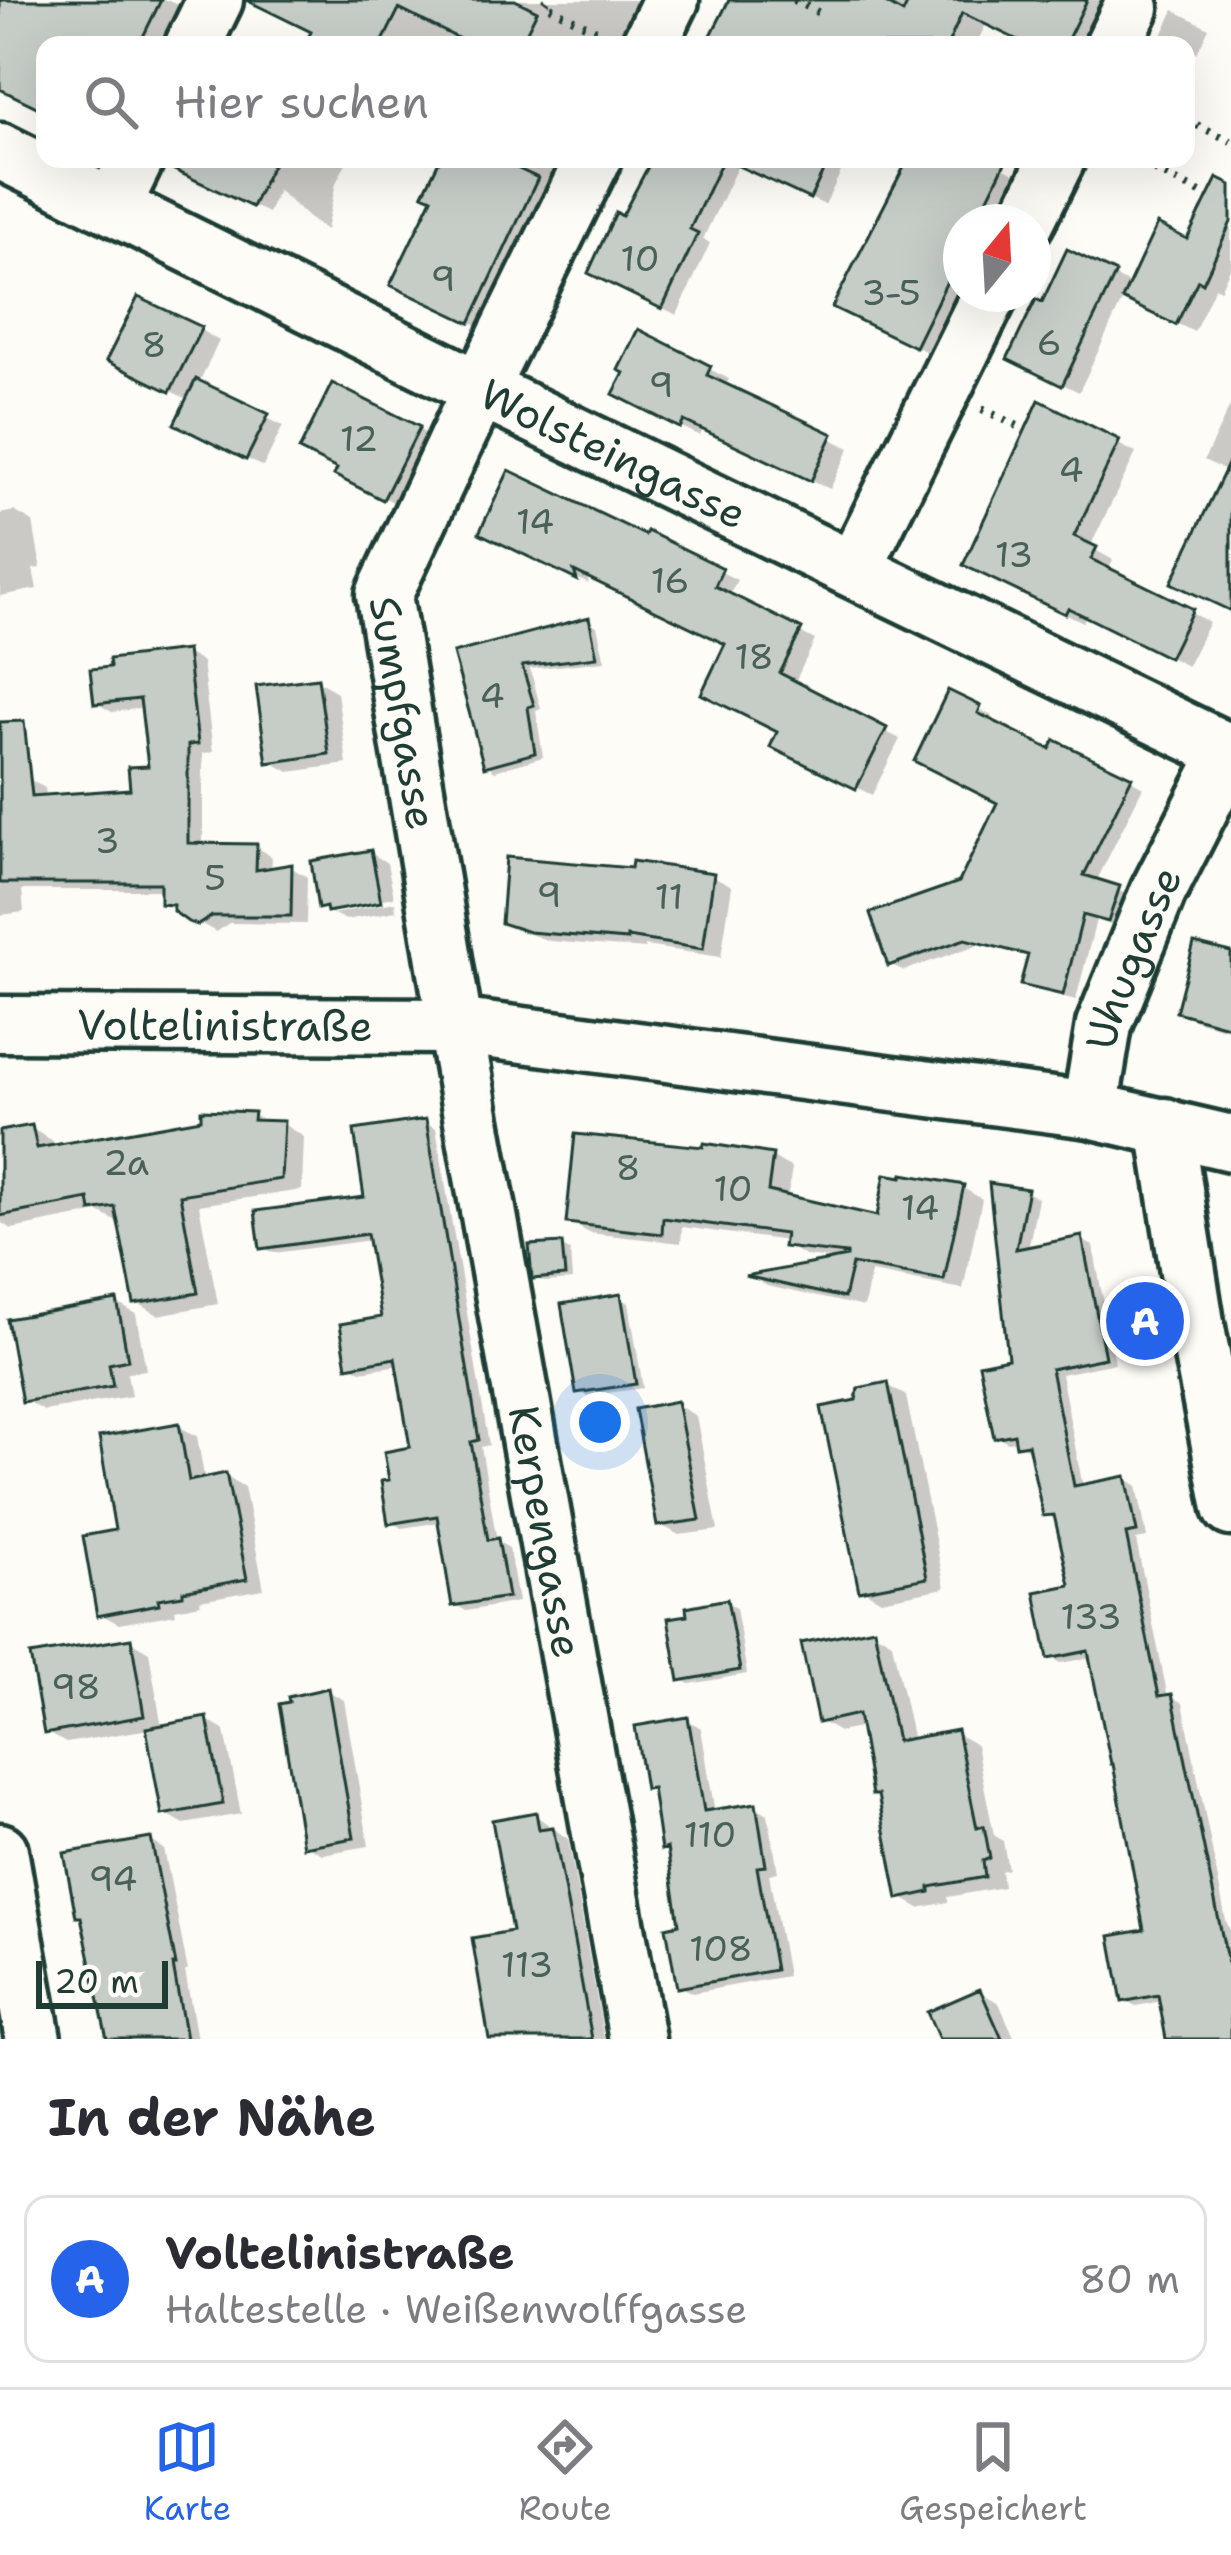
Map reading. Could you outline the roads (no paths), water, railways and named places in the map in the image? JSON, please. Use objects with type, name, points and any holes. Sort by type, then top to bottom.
[{"type":"street","points":[[197,36],[215,0]]},
{"type":"street","points":[[631,36],[671,0]]},
{"type":"street","name":"Wolsteingasse","points":[[0,151],[36,160]]},
{"type":"street","name":"Wolsteingasse","points":[[66,168],[124,183],[480,389],[1230,751]]},
{"type":"street","name":"Sumpfgasse","points":[[455,1026],[384,595],[589,168]]},
{"type":"street","points":[[1035,204],[1053,168]]},
{"type":"street","points":[[854,568],[981,312]]},
{"type":"street","name":"Uhugasse","points":[[1090,1110],[1104,1025],[1158,892],[1230,751]]},
{"type":"street","name":"Voltelinistraße","points":[[0,1024],[455,1026],[1090,1110],[1231,1142]]},
{"type":"street","name":"Kerpengasse","points":[[455,1026],[637,2039]]},
{"type":"street","points":[[1165,1126],[1231,1508]]},
{"type":"street","points":[[0,1851],[33,2039]]},
{"type":"place","name":"Voltelinistraße","points":[[1145,1321]]}]
